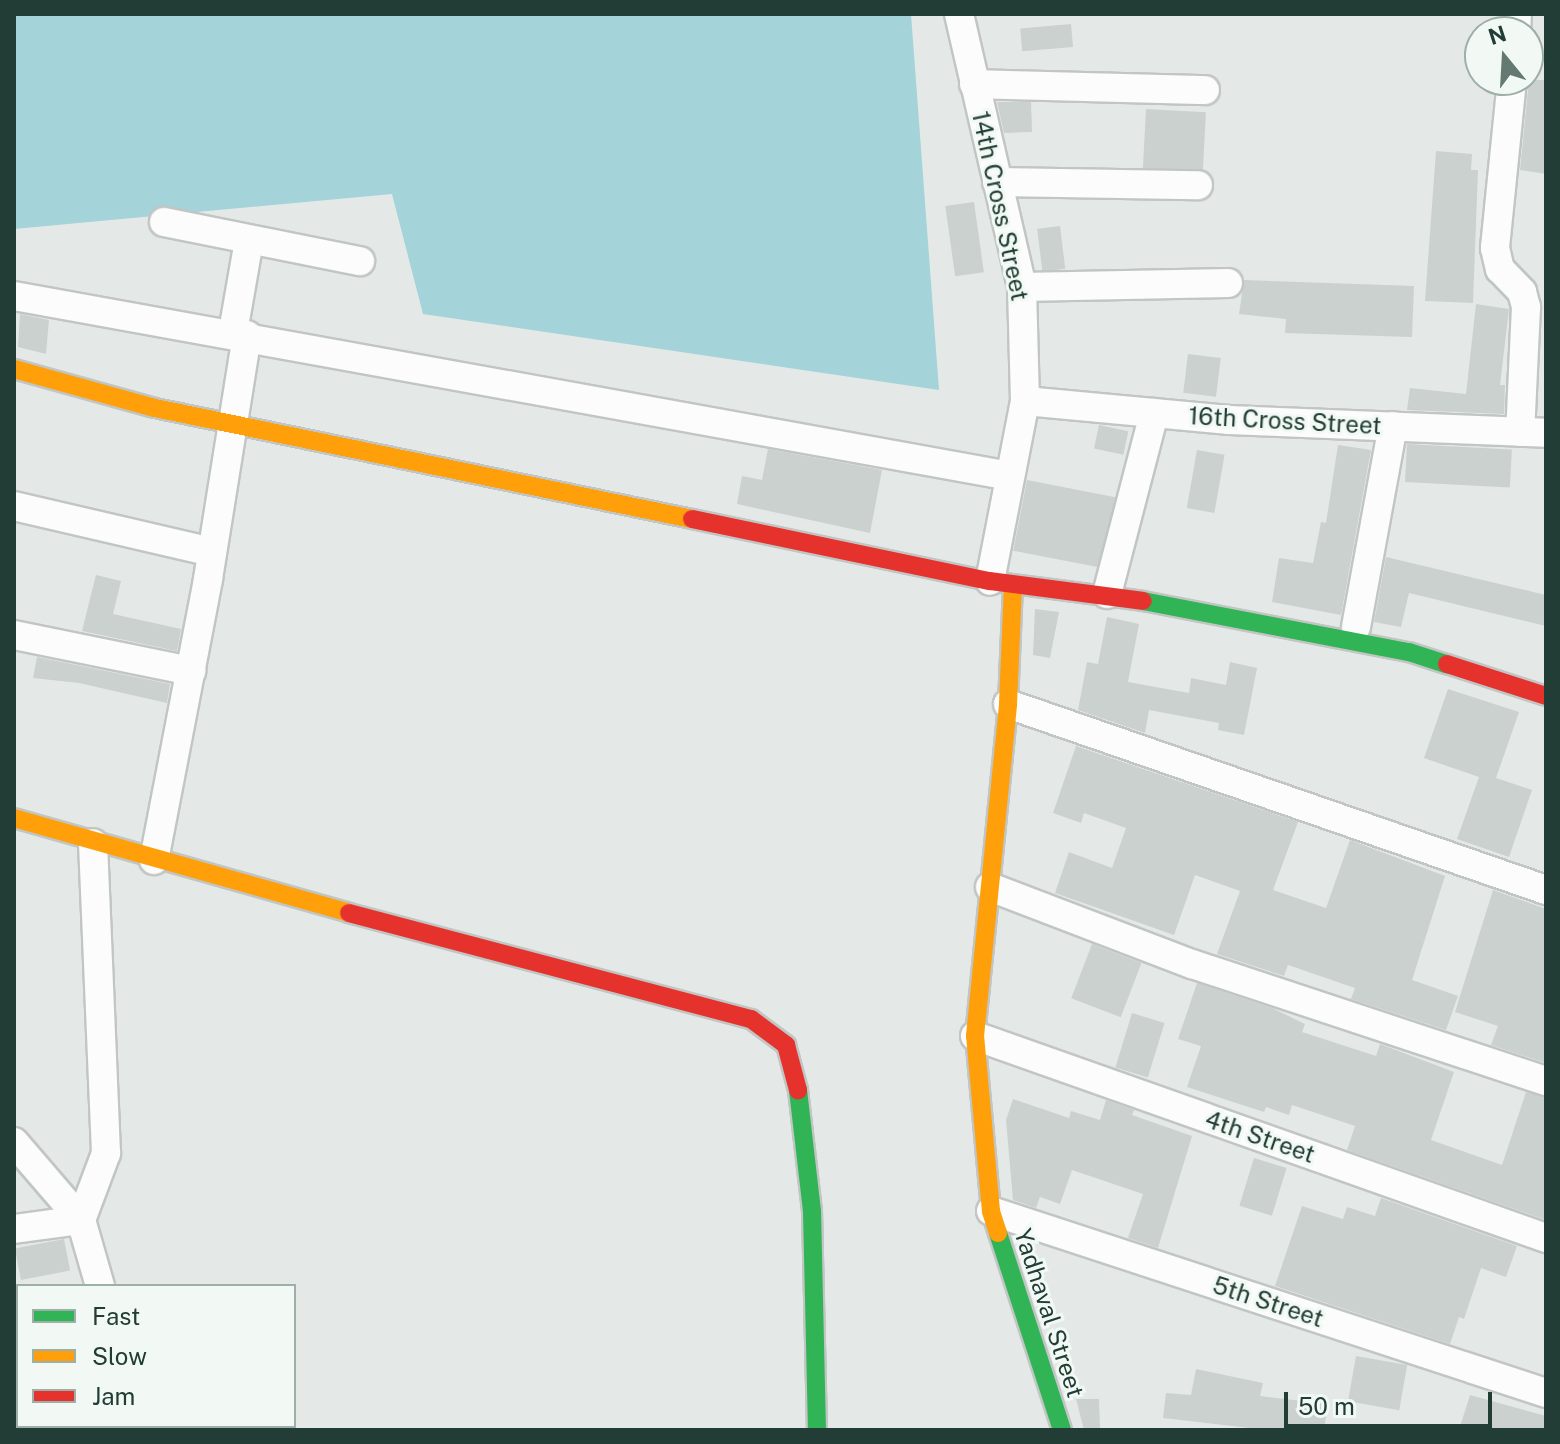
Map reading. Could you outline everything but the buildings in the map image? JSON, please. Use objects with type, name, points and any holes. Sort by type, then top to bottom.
[{"type":"street","name":"14th Cross Street","points":[[959,14],[1022,287],[1025,401],[1010,476],[1002,583]]},
{"type":"street","points":[[974,84],[1205,90]]},
{"type":"street","points":[[1510,96],[1495,248],[1500,269],[1522,292],[1526,307],[1533,433]]},
{"type":"street","points":[[997,182],[1198,185]]},
{"type":"street","points":[[164,222],[360,261]]},
{"type":"street","points":[[154,860],[191,671],[233,425],[249,240]]},
{"type":"street","points":[[1022,287],[1228,283]]},
{"type":"street","points":[[14,296],[240,334],[1010,476]]},
{"type":"street","points":[[14,369],[233,425],[1002,583],[1107,594],[1409,652],[1546,696]]},
{"type":"street","name":"16th Cross Street","points":[[1025,401],[1154,413],[1533,433]]},
{"type":"street","points":[[1107,594],[1154,413]]},
{"type":"street","points":[[1356,627],[1393,426]]},
{"type":"street","points":[[14,506],[212,552]]},
{"type":"street","name":"Yadhaval Street","points":[[1002,583],[1008,704],[975,1036],[991,1211],[1062,1430]]},
{"type":"street","points":[[14,635],[191,671]]},
{"type":"street","points":[[1008,704],[1546,890]]},
{"type":"street","points":[[14,818],[93,843],[467,947],[751,1019],[772,1031],[786,1045],[796,1072],[812,1211],[817,1430]]},
{"type":"street","points":[[81,1220],[106,1153],[93,843]]},
{"type":"street","points":[[990,887],[1192,964],[1546,1081]]},
{"type":"street","name":"4th Street","points":[[975,1036],[1546,1238]]},
{"type":"street","points":[[14,1142],[81,1220],[99,1284]]},
{"type":"street","name":"5th Street","points":[[991,1211],[1546,1393]]},
{"type":"street","points":[[14,1229],[81,1220]]},
{"type":"water","points":[[14,14],[911,14],[939,390],[423,314],[392,194],[14,229]]},
{"type":"traffic: fast","points":[[1143,601],[1409,652],[1447,664]]},
{"type":"traffic: fast","points":[[798,1090],[812,1211],[817,1430]]},
{"type":"traffic: fast","points":[[998,1233],[1062,1430]]},
{"type":"traffic: slow","points":[[14,369],[155,408],[692,519]]},
{"type":"traffic: slow","points":[[998,1233],[991,1211],[975,1036],[1008,704],[1013,585]]},
{"type":"traffic: slow","points":[[14,818],[349,913]]},
{"type":"traffic: jam","points":[[692,519],[990,581],[1143,601]]},
{"type":"traffic: jam","points":[[1447,664],[1546,696]]},
{"type":"traffic: jam","points":[[349,913],[751,1019],[786,1045],[798,1090]]}]
